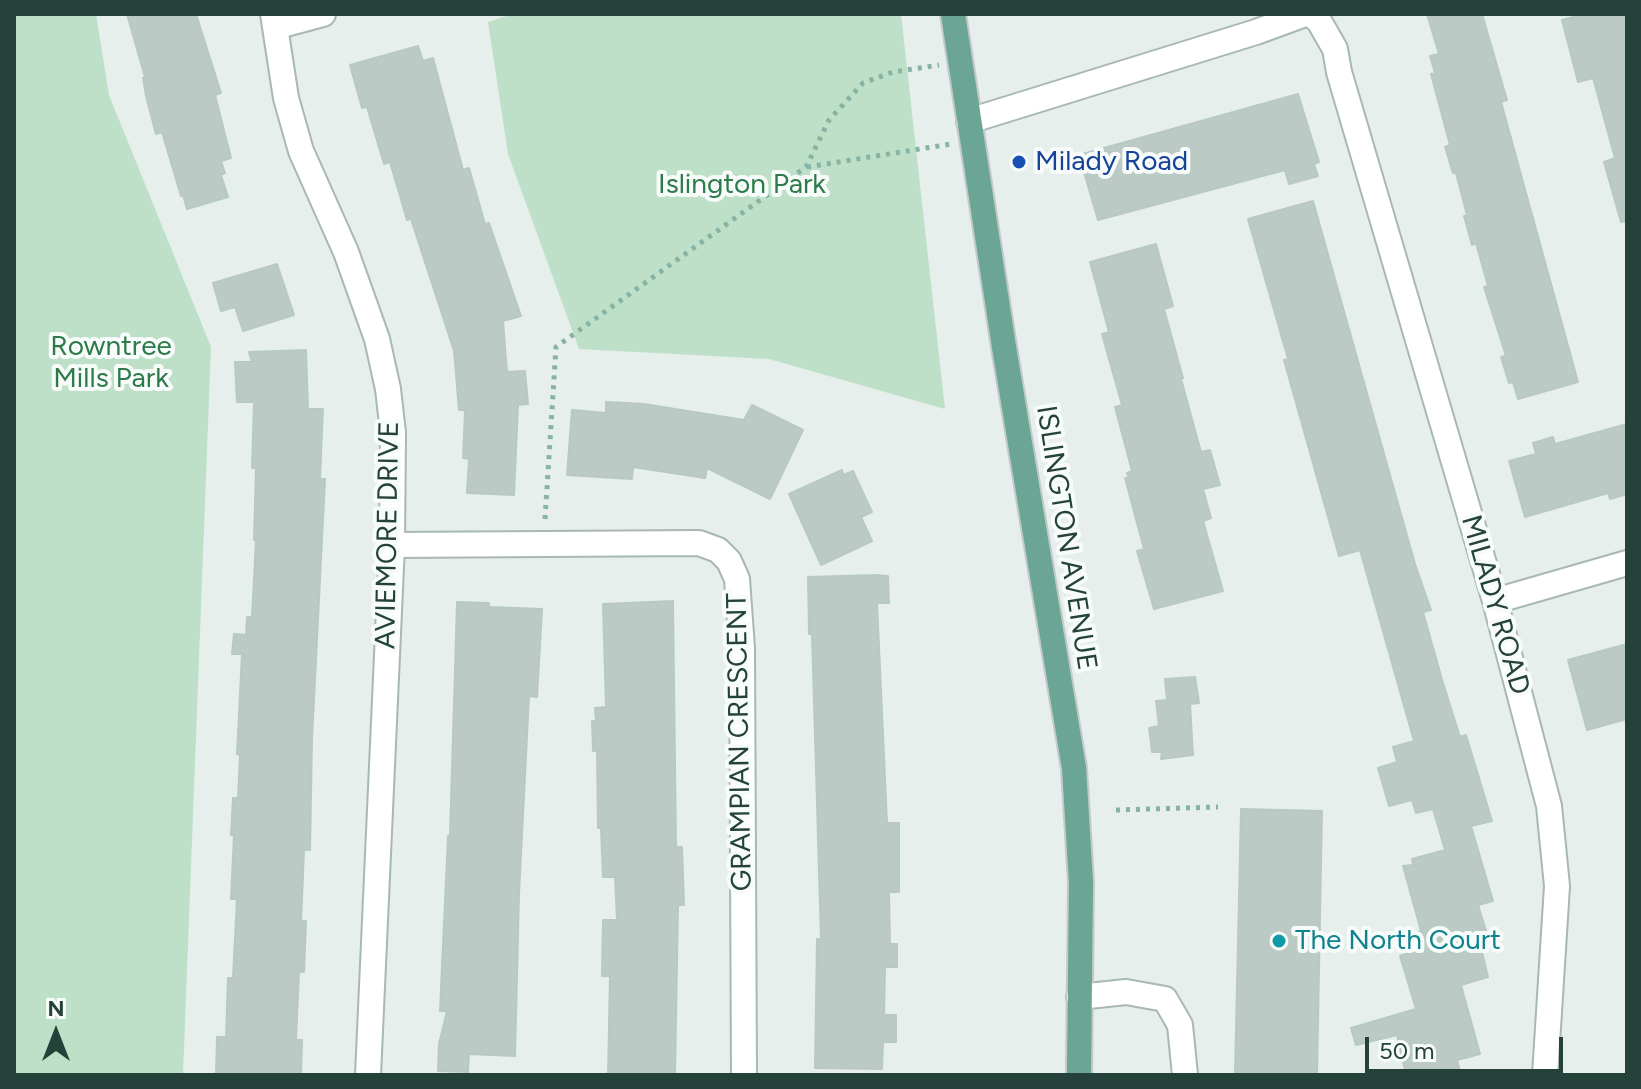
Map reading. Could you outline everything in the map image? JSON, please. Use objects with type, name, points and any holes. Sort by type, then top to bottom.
[{"type":"main road","name":"ISLINGTON AVENUE","points":[[953,14],[1074,768],[1081,882],[1079,1075]]},
{"type":"street","points":[[274,20],[323,14]]},
{"type":"street","name":"MILADY ROAD","points":[[971,131],[1307,14],[1319,21],[1335,49],[1343,88],[1495,601],[1549,806],[1557,886],[1545,1075]]},
{"type":"street","name":"AVIEMORE DRIVE","points":[[274,20],[286,98],[301,151],[363,293],[377,339],[388,389],[393,433],[392,545],[368,1075]]},
{"type":"street","name":"GRAMPIAN CRESCENT","points":[[392,545],[699,543],[718,550],[729,561],[737,579],[742,648],[744,1075]]},
{"type":"street","points":[[1495,601],[1627,563]]},
{"type":"street","points":[[1079,997],[1126,992],[1165,999],[1180,1025],[1185,1075]]},
{"type":"path","points":[[806,167],[829,120],[863,83],[893,72],[960,62]]},
{"type":"path","points":[[544,545],[556,347],[806,167],[971,131]]},
{"type":"path","points":[[1116,810],[1218,807]]},
{"type":"green space","name":"Rowntree Mills Park","points":[[14,14],[96,14],[109,95],[211,347],[183,1075],[14,1075]]},
{"type":"green space","name":"Islington Park","points":[[513,14],[901,14],[945,409],[769,359],[579,349],[508,154],[488,22]]},
{"type":"building","points":[[127,14],[196,14],[221,93],[215,95],[231,158],[221,161],[225,173],[221,175],[228,197],[187,209],[162,132],[156,134],[146,96],[145,77]]},
{"type":"building","points":[[1427,14],[1482,14],[1507,100],[1501,102],[1578,382],[1518,399],[1513,382],[1509,383],[1501,357],[1506,356],[1484,287],[1488,286],[1476,243],[1472,245],[1456,173],[1453,173],[1445,147],[1450,145],[1431,74],[1435,73],[1430,56],[1439,54]]},
{"type":"building","points":[[1585,14],[1627,14],[1627,221],[1621,222],[1604,162],[1615,158],[1593,78],[1578,82],[1562,20]]},
{"type":"building","points":[[418,46],[423,61],[433,58],[463,170],[469,168],[485,224],[489,223],[521,316],[503,321],[507,372],[525,371],[528,404],[518,405],[514,495],[467,493],[469,459],[463,458],[465,410],[459,410],[454,351],[411,219],[407,220],[390,162],[384,164],[367,107],[362,108],[350,65]]},
{"type":"building","points":[[1298,94],[1319,162],[1314,164],[1318,176],[1289,184],[1285,170],[1098,220],[1079,155]]},
{"type":"building","points":[[1313,201],[1415,564],[1431,610],[1423,612],[1443,683],[1460,737],[1466,735],[1492,821],[1471,826],[1493,901],[1478,905],[1486,931],[1478,936],[1488,977],[1461,985],[1480,1054],[1457,1060],[1461,1075],[1406,1075],[1397,1035],[1356,1045],[1351,1028],[1416,1009],[1400,956],[1411,952],[1407,935],[1421,931],[1403,866],[1413,865],[1412,859],[1445,850],[1433,809],[1416,813],[1412,800],[1389,806],[1378,768],[1397,762],[1393,747],[1414,741],[1360,550],[1339,556],[1248,219]]},
{"type":"building","points":[[1156,244],[1173,306],[1164,309],[1181,379],[1201,452],[1210,450],[1220,485],[1203,489],[1211,518],[1203,521],[1223,591],[1154,609],[1137,551],[1144,549],[1125,478],[1129,478],[1127,473],[1132,471],[1115,407],[1122,405],[1102,334],[1109,332],[1090,262]]},
{"type":"building","points":[[277,264],[294,315],[243,331],[235,307],[221,311],[213,283]]},
{"type":"building","points":[[306,350],[308,409],[323,409],[320,479],[325,479],[312,739],[310,850],[304,850],[301,921],[306,921],[304,972],[299,972],[296,1040],[302,1040],[301,1075],[216,1075],[217,1037],[226,1037],[228,978],[233,978],[237,899],[231,899],[234,835],[231,835],[233,798],[238,798],[242,654],[232,654],[234,634],[246,635],[247,617],[252,617],[256,540],[256,468],[252,468],[254,402],[237,402],[235,362],[252,362],[249,352]]},
{"type":"building","points":[[606,402],[644,404],[744,420],[752,405],[803,430],[770,499],[707,468],[705,478],[633,467],[632,479],[567,475],[572,410],[606,413]]},
{"type":"building","points":[[1627,424],[1627,494],[1610,499],[1608,493],[1525,517],[1509,461],[1536,454],[1533,443],[1553,437],[1555,444]]},
{"type":"building","points":[[842,470],[843,475],[853,471],[872,512],[861,517],[872,541],[821,565],[789,494]]},
{"type":"building","points":[[888,576],[889,603],[877,603],[887,823],[899,823],[899,892],[889,892],[890,944],[897,944],[897,967],[885,967],[884,1015],[896,1015],[896,1042],[883,1042],[882,1069],[815,1068],[817,939],[821,939],[808,577]]},
{"type":"building","points":[[673,601],[676,847],[682,847],[684,905],[678,905],[675,1075],[608,1075],[610,976],[602,976],[603,920],[617,920],[615,877],[603,877],[601,828],[598,828],[597,750],[593,751],[592,721],[596,721],[595,708],[606,707],[603,604]]},
{"type":"building","points":[[457,602],[542,609],[537,697],[529,696],[515,1056],[469,1054],[468,1072],[438,1071],[439,1044],[447,1011],[440,1011],[450,836]]},
{"type":"building","points":[[1627,644],[1627,719],[1587,730],[1568,660]]},
{"type":"building","points":[[1195,677],[1199,703],[1190,704],[1193,755],[1161,759],[1162,752],[1152,752],[1149,728],[1159,726],[1156,701],[1167,700],[1165,679]]},
{"type":"building","name":"The North Court","points":[[1241,809],[1322,811],[1317,1075],[1235,1075]]},
{"type":"place","name":"Milady Road","points":[[1019,162]]},
{"type":"place","name":"The North Court","points":[[1279,941]]}]
